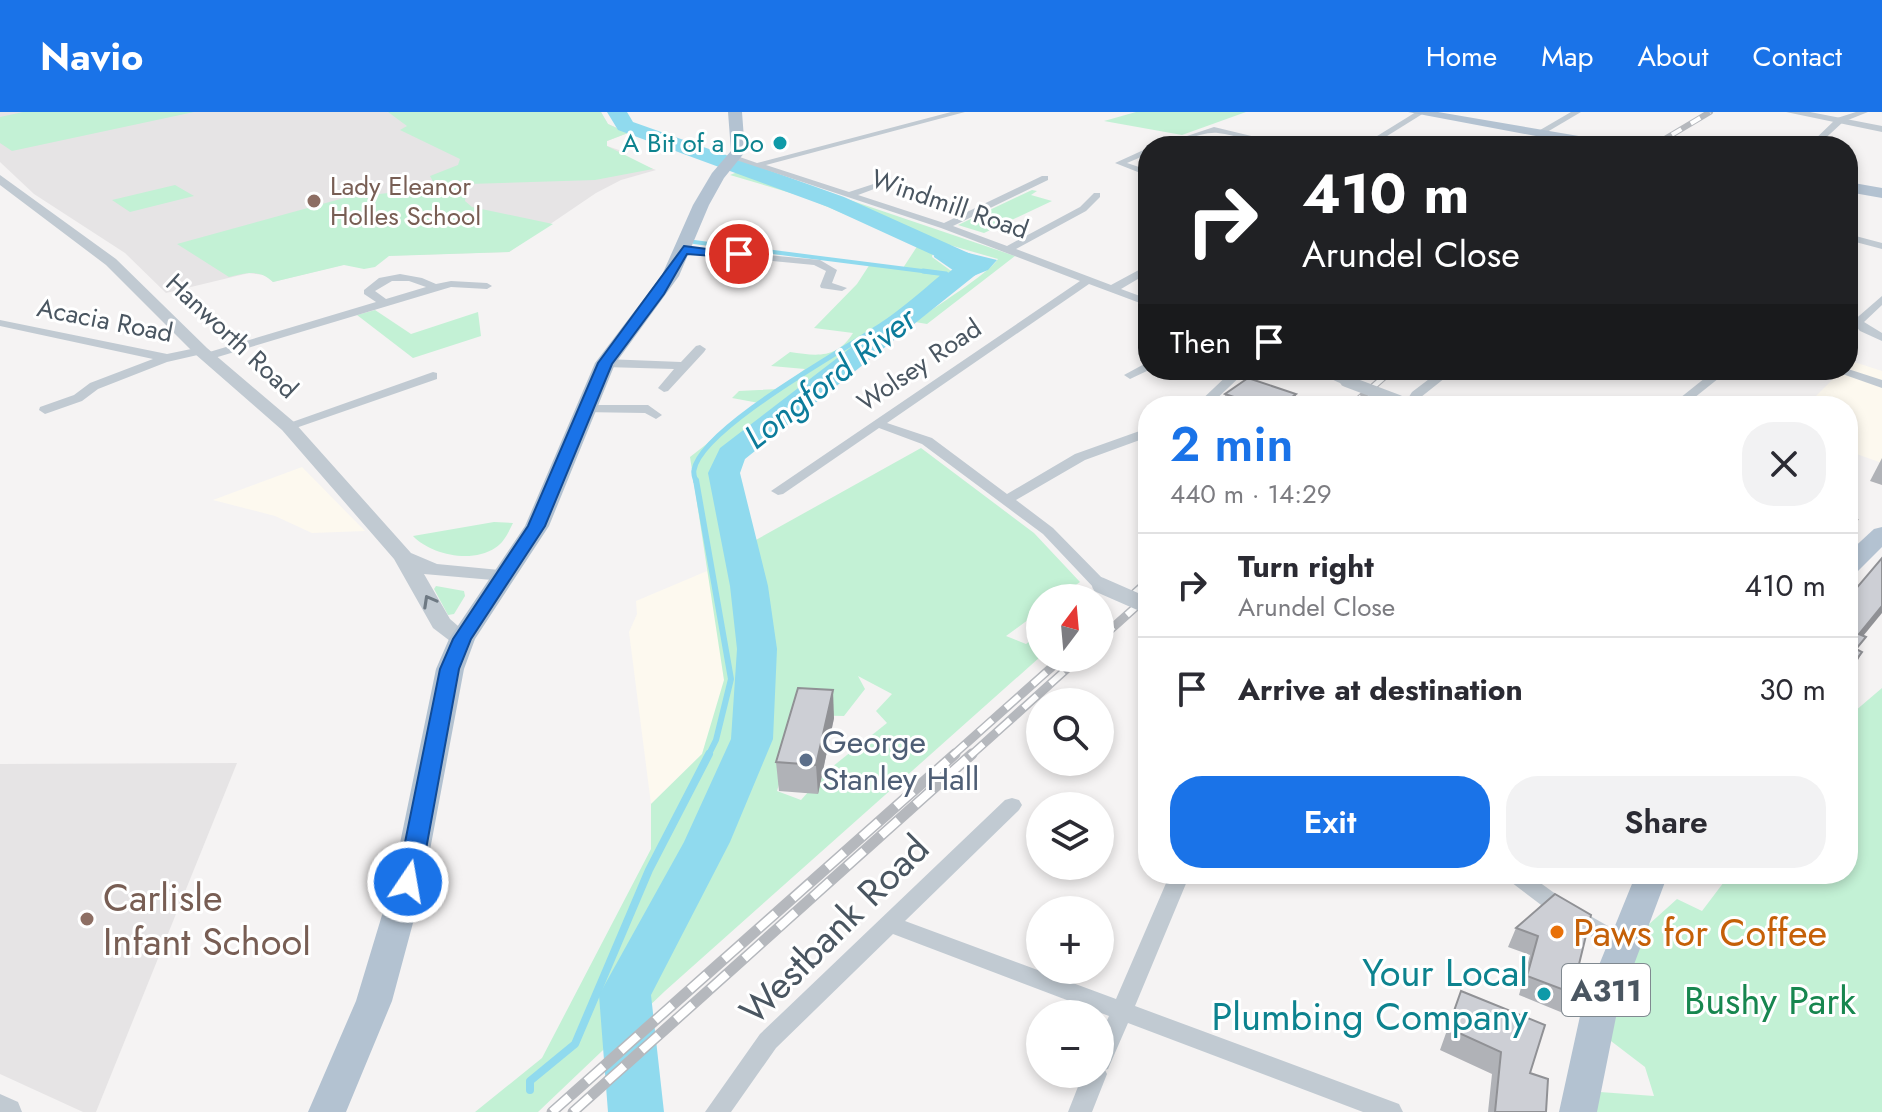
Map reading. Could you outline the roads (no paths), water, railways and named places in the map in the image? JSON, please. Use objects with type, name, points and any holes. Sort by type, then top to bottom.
[{"type":"main road","points":[[327,1112],[374,1001],[404,897],[450,669],[462,639],[537,526],[605,363],[664,285],[684,250],[701,205],[738,152],[735,112]]},
{"type":"main road","points":[[1418,112],[1556,136]]},
{"type":"main road","points":[[1858,189],[1882,193]]},
{"type":"main road","points":[[1858,557],[1882,534]]},
{"type":"main road","name":"A311","points":[[1578,1112],[1600,1007],[1648,884]]},
{"type":"street","points":[[759,165],[961,112]]},
{"type":"street","points":[[1381,136],[1418,112]]},
{"type":"street","points":[[1539,133],[1577,112]]},
{"type":"street","points":[[1792,112],[1882,129]]},
{"type":"street","points":[[1823,136],[1840,120],[1864,112]]},
{"type":"street","points":[[1194,136],[1214,130],[1239,136]]},
{"type":"street","points":[[1138,155],[1119,163],[1138,170]]},
{"type":"street","name":"Windmill Road","points":[[729,163],[759,165],[945,226],[1138,299]]},
{"type":"street","points":[[849,195],[898,177]]},
{"type":"street","points":[[945,226],[1045,178]]},
{"type":"street","name":"Hanworth Road","points":[[0,179],[111,262],[204,354],[288,426],[404,557],[441,623],[462,639]]},
{"type":"street","points":[[1009,249],[1083,209],[1097,195]]},
{"type":"street","points":[[1858,240],[1882,246]]},
{"type":"street","points":[[684,250],[816,262],[832,270],[825,286],[842,288]]},
{"type":"street","points":[[1113,289],[1138,274]]},
{"type":"street","points":[[385,303],[368,292],[383,280],[416,278],[435,288],[451,284],[487,286]]},
{"type":"street","name":"Wolsey Road","points":[[778,491],[1088,280]]},
{"type":"street","name":"Acacia Road","points":[[0,323],[167,358],[204,354],[435,288]]},
{"type":"street","points":[[1882,299],[1858,322],[1864,329],[1882,337]]},
{"type":"street","points":[[1858,315],[1862,316]]},
{"type":"street","points":[[664,388],[700,349]]},
{"type":"street","points":[[45,410],[78,398],[94,386],[167,358]]},
{"type":"street","points":[[605,363],[682,366]]},
{"type":"street","points":[[1130,375],[1138,371]]},
{"type":"street","points":[[288,426],[433,376]]},
{"type":"street","points":[[1858,377],[1882,384]]},
{"type":"street","points":[[1343,380],[1384,396]]},
{"type":"street","points":[[1415,396],[1436,380]]},
{"type":"street","points":[[1684,396],[1708,380]]},
{"type":"street","points":[[585,409],[653,409]]},
{"type":"street","points":[[876,423],[927,441],[1048,531],[1100,585],[1138,602]]},
{"type":"street","points":[[1006,500],[1080,457],[1138,436]]},
{"type":"street","name":"Hanworth Road","points":[[404,557],[433,570],[504,575]]},
{"type":"street","name":"Westbank Road","points":[[717,1112],[768,1041],[1012,805]]},
{"type":"street","points":[[1114,1029],[1176,884]]},
{"type":"street","points":[[1528,884],[1564,911],[1622,944]]},
{"type":"street","points":[[890,924],[1391,1112]]},
{"type":"street","points":[[1080,1112],[1089,1088]]},
{"type":"street","points":[[0,1109],[6,1112]]},
{"type":"water","points":[[936,245],[997,260],[988,270],[954,284],[957,273],[934,257]]},
{"type":"waterway","name":"Longford River","points":[[617,112],[625,126],[836,202],[975,265],[731,455],[724,473],[749,586],[757,649],[752,739],[707,842],[625,995],[636,1112]]},
{"type":"waterway","points":[[694,242],[938,273]]},
{"type":"waterway","points":[[696,482],[694,470],[703,453],[721,433],[777,391],[908,306],[946,274],[923,271]]},
{"type":"waterway","points":[[696,480],[731,679],[716,740],[709,754]]},
{"type":"waterway","points":[[530,1090],[530,1081],[575,1044],[649,870],[709,754]]},
{"type":"railway","points":[[1670,136],[1710,112]]},
{"type":"railway","points":[[1362,396],[1381,380]]},
{"type":"railway","points":[[1127,600],[1138,590]]},
{"type":"railway","points":[[1114,626],[1138,605]]},
{"type":"railway","points":[[952,756],[1046,672]]},
{"type":"railway","points":[[970,756],[1063,672]]},
{"type":"railway","points":[[552,1112],[955,754]]},
{"type":"railway","points":[[573,1112],[972,754]]},
{"type":"place","name":"A Bit of a Do","points":[[780,143]]},
{"type":"place","name":"Lady Eleanor Holles School","points":[[314,201]]},
{"type":"place","name":"George Stanley Hall","points":[[806,760]]},
{"type":"place","name":"Carlisle Infant School","points":[[87,919]]},
{"type":"place","name":"Paws for Coffee","points":[[1557,932]]},
{"type":"place","name":"Your Local Plumbing Company","points":[[1544,994]]},
{"type":"park label","name":"Bushy Park","points":[[1770,1000]]}]
